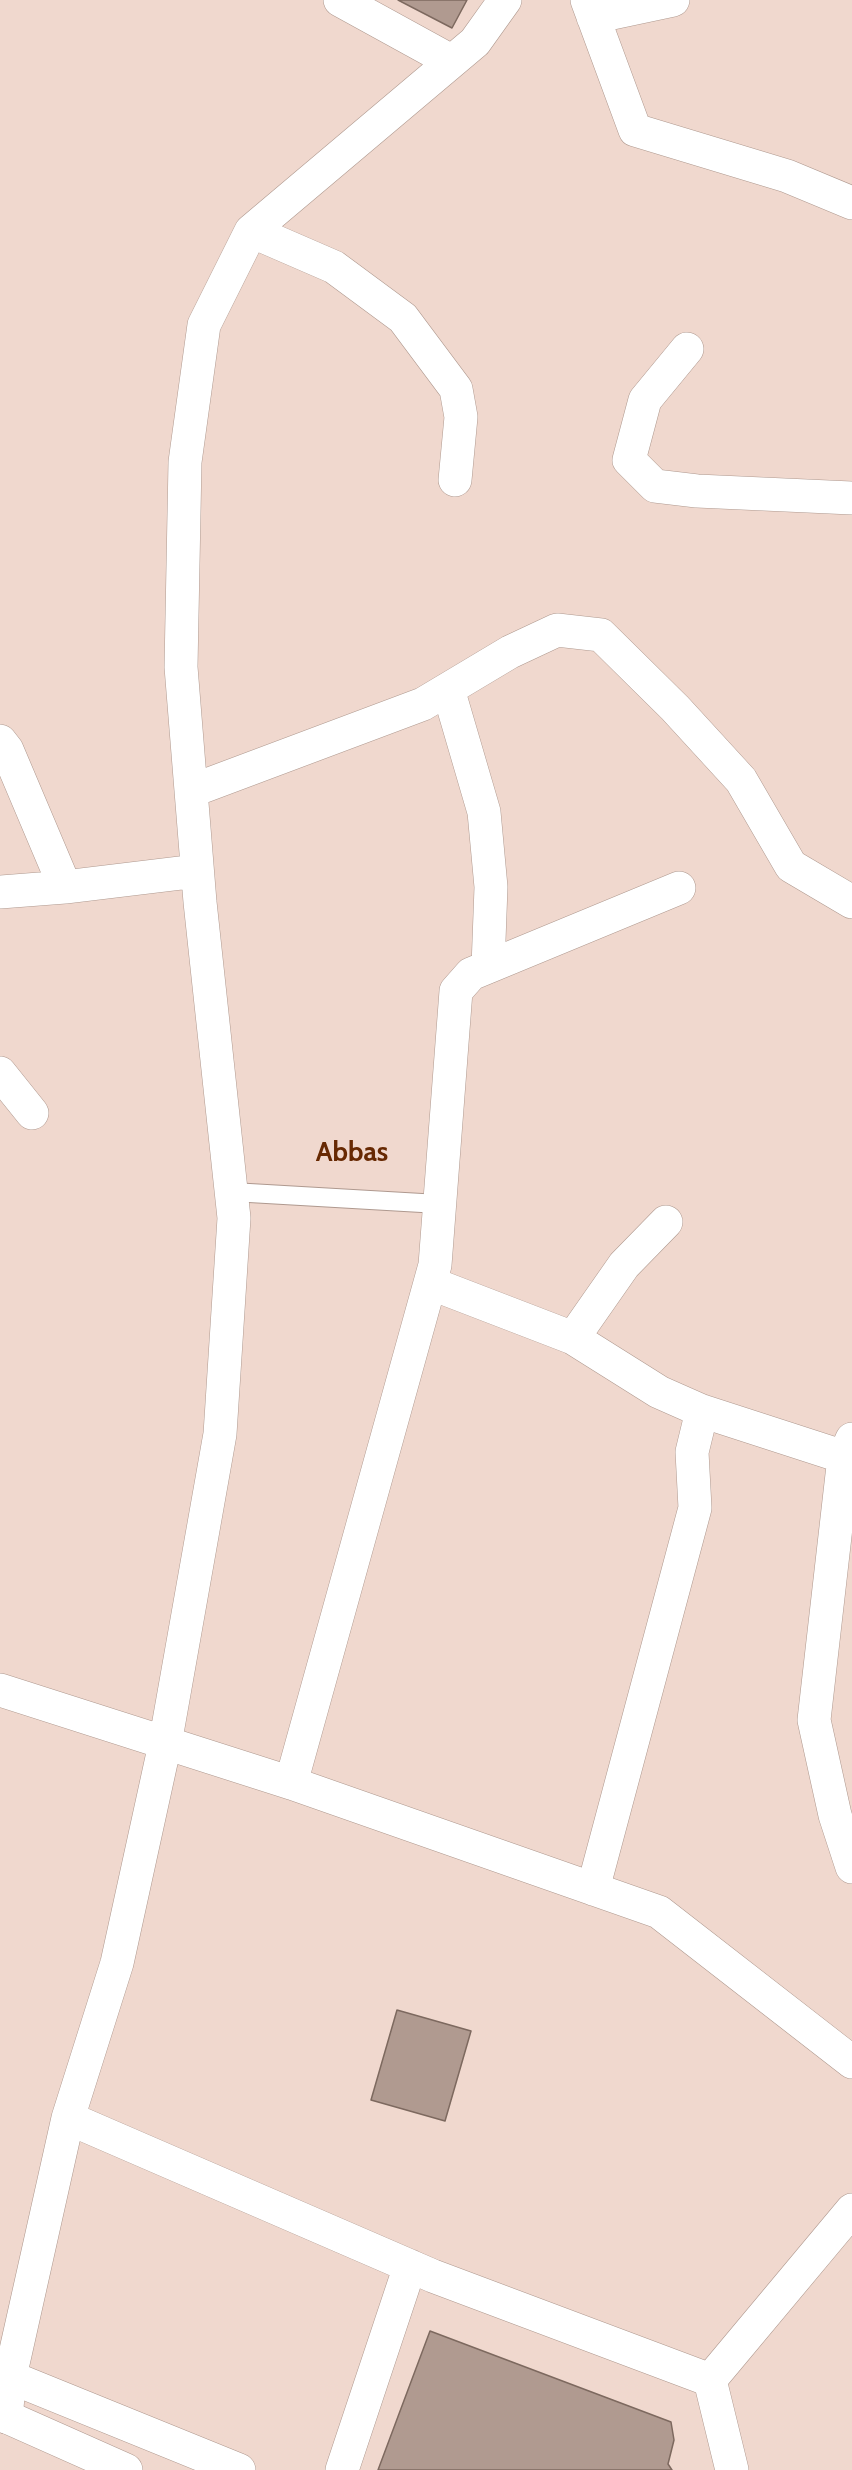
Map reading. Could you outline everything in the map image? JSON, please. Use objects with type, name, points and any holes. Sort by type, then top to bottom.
[{"type":"street","points":[[340,0],[451,61]]},
{"type":"street","points":[[126,2470],[3,2415],[5,2375],[68,2118],[117,1963],[165,1744],[220,1434],[234,1218],[197,871],[181,667],[185,462],[204,325],[250,231],[475,42],[505,0]]},
{"type":"street","points":[[673,0],[590,9],[635,130],[787,176],[852,203]]},
{"type":"street","points":[[250,231],[334,267],[403,318],[456,389],[461,417],[455,480]]},
{"type":"street","points":[[687,349],[645,400],[629,460],[655,486],[697,491],[852,498]]},
{"type":"street","points":[[191,791],[423,704],[510,652],[557,630],[600,635],[675,708],[741,780],[791,866],[852,902]]},
{"type":"street","points":[[448,689],[484,812],[491,887],[488,967]]},
{"type":"street","points":[[0,741],[8,750],[65,887]]},
{"type":"street","points":[[0,892],[65,887],[197,871]]},
{"type":"street","points":[[291,1783],[435,1265],[456,991],[471,974],[679,888]]},
{"type":"street","points":[[0,1073],[32,1113]]},
{"type":"street","points":[[573,1338],[624,1266],[666,1222]]},
{"type":"street","points":[[430,1283],[573,1338],[659,1392],[702,1411],[848,1448],[814,1720],[835,1815],[852,1867]]},
{"type":"street","points":[[593,1889],[695,1508],[692,1452],[702,1411]]},
{"type":"street","points":[[0,1690],[291,1783],[659,1912],[852,2062]]},
{"type":"street","points":[[68,2118],[410,2266],[710,2380]]},
{"type":"street","points":[[710,2380],[852,2210]]},
{"type":"street","points":[[342,2470],[410,2266]]},
{"type":"street","points":[[5,2375],[239,2470]]},
{"type":"street","points":[[710,2380],[732,2470]]},
{"type":"lane","points":[[232,1192],[439,1204]]},
{"type":"building","points":[[398,0],[467,0],[452,28]]},
{"type":"building","points":[[397,2010],[471,2031],[445,2121],[371,2100]]},
{"type":"building","points":[[430,2331],[671,2422],[674,2440],[668,2464],[672,2470],[378,2470]]},
{"type":"district","name":"Abbas","points":[[352,1153]]}]
